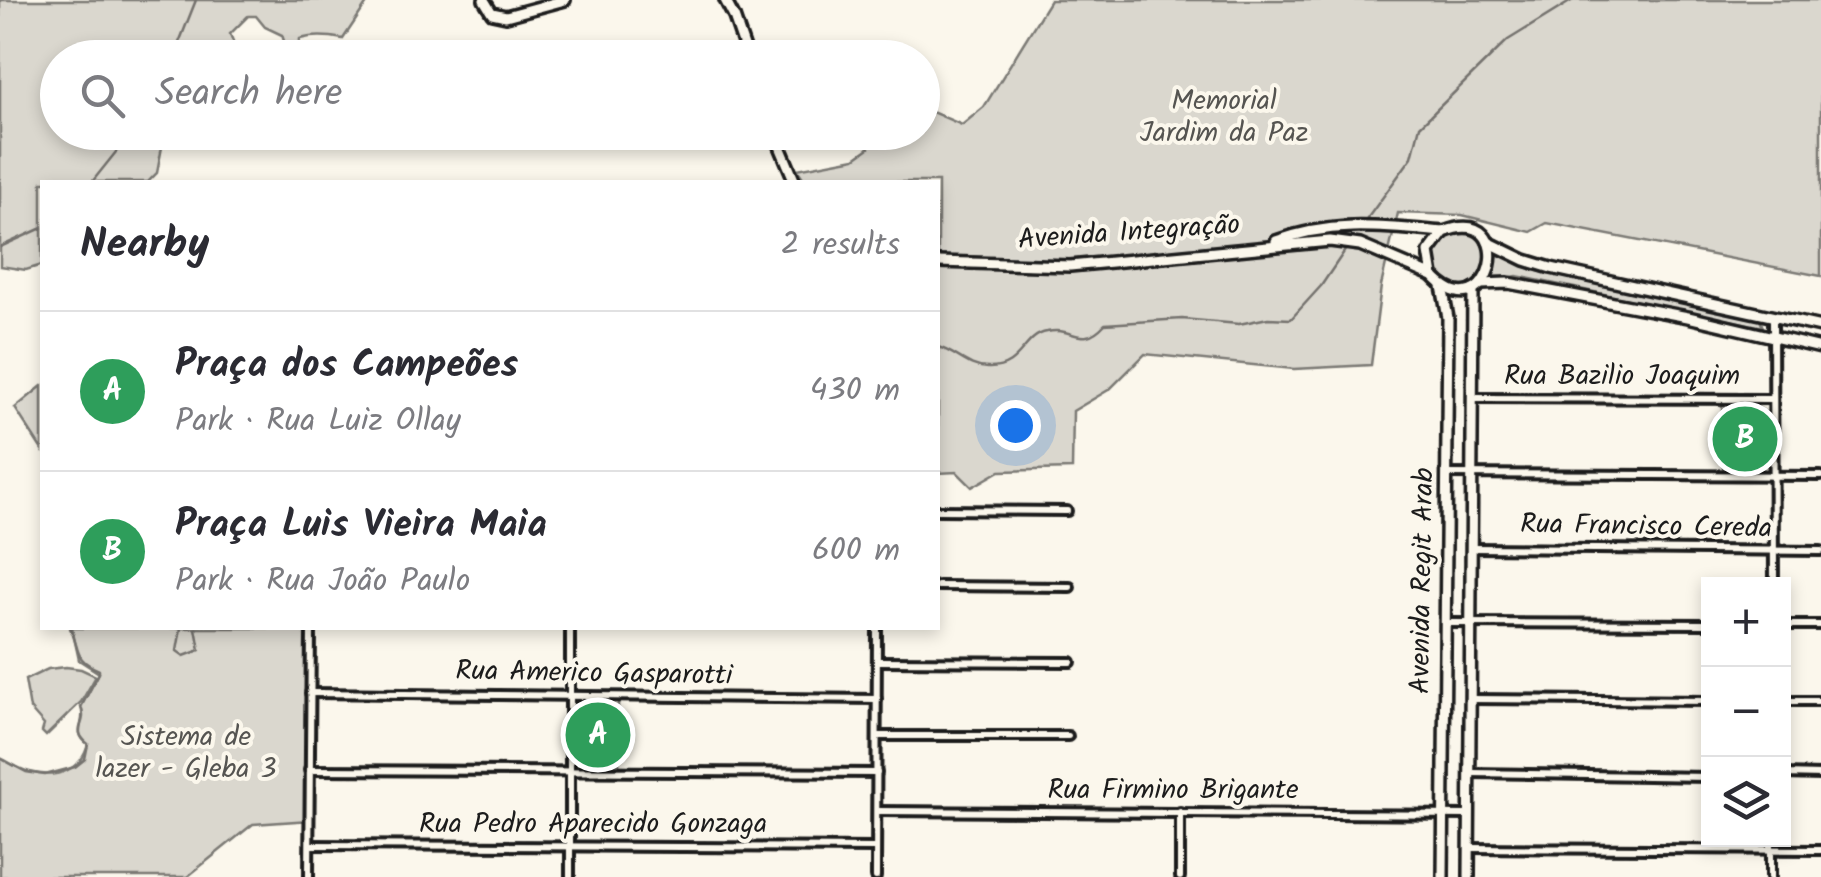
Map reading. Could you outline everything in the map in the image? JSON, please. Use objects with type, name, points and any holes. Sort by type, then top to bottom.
[{"type":"main road","points":[[484,0],[492,14],[506,16],[566,0]]},
{"type":"main road","points":[[725,0],[741,40]]},
{"type":"main road","points":[[782,150],[794,180]]},
{"type":"main road","name":"Avenida Integração","points":[[1264,245],[1327,226],[1444,232]]},
{"type":"main road","points":[[1821,327],[1551,268],[1525,260],[1465,228],[1444,232],[1434,241],[1430,252],[1433,276],[1442,286],[1455,291],[1526,286],[1821,348]]},
{"type":"main road","name":"Avenida Integração","points":[[940,262],[1070,266],[1330,241],[1355,245],[1433,276]]},
{"type":"main road","points":[[1477,287],[1492,267],[1488,242]]},
{"type":"main road","name":"Avenida Regit Arab","points":[[1442,286],[1448,318],[1442,877]]},
{"type":"main road","name":"Avenida Regit Arab","points":[[1469,877],[1472,398],[1477,287]]},
{"type":"street","points":[[1773,317],[1774,577]]},
{"type":"street","name":"Rua Bazilio Joaquim","points":[[1472,398],[1772,399]]},
{"type":"street","points":[[1446,474],[1821,476]]},
{"type":"street","points":[[940,510],[1067,511]]},
{"type":"street","name":"Rua Francisco Cereda","points":[[1471,548],[1821,551]]},
{"type":"street","points":[[940,586],[1070,588]]},
{"type":"street","points":[[1444,623],[1701,624]]},
{"type":"street","points":[[1791,625],[1821,625]]},
{"type":"street","points":[[309,877],[311,630]]},
{"type":"street","points":[[570,630],[570,877]]},
{"type":"street","points":[[876,877],[877,630]]},
{"type":"street","points":[[878,661],[1071,662]]},
{"type":"street","name":"Rua Americo Gasparotti","points":[[310,693],[877,699]]},
{"type":"street","points":[[1470,699],[1701,701]]},
{"type":"street","points":[[1791,701],[1821,701]]},
{"type":"street","points":[[877,736],[1068,736]]},
{"type":"street","points":[[310,770],[877,773]]},
{"type":"street","points":[[1471,773],[1701,777]]},
{"type":"street","points":[[1791,774],[1821,774]]},
{"type":"street","name":"Rua Firmino Brigante","points":[[878,810],[1469,815]]},
{"type":"street","points":[[1180,812],[1180,877]]},
{"type":"street","name":"Rua Pedro Aparecido Gonzaga","points":[[310,845],[875,848]]},
{"type":"street","points":[[1469,848],[1821,850]]},
{"type":"street","points":[[1771,850],[1771,877]]},
{"type":"green space","points":[[0,0],[369,0],[343,39],[322,36],[284,40],[256,16],[248,16],[230,34],[232,40],[40,40],[40,150],[161,150],[157,173],[150,180],[40,180],[40,266],[26,270],[0,266]]},
{"type":"green space","name":"Memorial Jardim da Paz","points":[[1050,0],[1821,0],[1821,276],[1547,223],[1531,232],[1462,215],[1398,213],[1381,286],[1371,365],[1294,369],[1145,354],[1110,389],[1073,411],[1072,469],[1000,471],[972,487],[957,472],[940,473],[940,180],[805,180],[797,169],[855,158],[866,150],[940,150],[940,115],[962,125],[984,107]]},
{"type":"green space","points":[[1461,232],[1480,240],[1488,259],[1480,278],[1461,286],[1442,278],[1434,259],[1442,240]]},
{"type":"green space","points":[[1496,252],[1533,270],[1760,320],[1763,327],[1517,276],[1492,281]]},
{"type":"green space","points":[[40,388],[40,447],[15,408]]},
{"type":"green space","points":[[1722,405],[1754,405],[1767,414],[1767,461],[1762,468],[1723,471]]},
{"type":"green space","name":"Sistema de lazer - Gleba 3","points":[[72,630],[311,630],[310,820],[253,824],[187,877],[0,877],[0,758],[39,774],[66,771],[80,761],[88,744],[80,734],[81,707],[99,673],[79,660]]},
{"type":"green space","points":[[66,667],[96,676],[81,702],[46,736],[42,732],[44,725],[30,709],[25,680],[48,669]]},
{"type":"green space","points":[[618,701],[619,764],[582,764],[578,757],[579,707],[586,702]]},
{"type":"waterway","points":[[180,40],[196,0]]},
{"type":"waterway","points":[[1364,223],[1412,157],[1420,126],[1508,40],[1573,0]]},
{"type":"waterway","points":[[94,180],[118,150]]},
{"type":"waterway","points":[[0,247],[40,229]]},
{"type":"waterway","points":[[940,348],[988,368],[1008,363],[1032,339],[1047,332],[1083,336],[1097,332],[1105,324],[1182,319],[1239,324],[1268,318],[1291,319],[1321,286],[1348,246]]},
{"type":"waterway","points":[[0,758],[26,772],[45,775],[75,767],[85,759],[88,744],[80,731],[81,707],[99,670],[81,657],[71,630]]},
{"type":"waterway","points":[[181,630],[177,651],[184,656],[200,650],[196,630]]},
{"type":"place","name":"Praça Luis Vieira Maia","points":[[1745,439]]},
{"type":"place","name":"Praça dos Campeões","points":[[598,735]]}]
